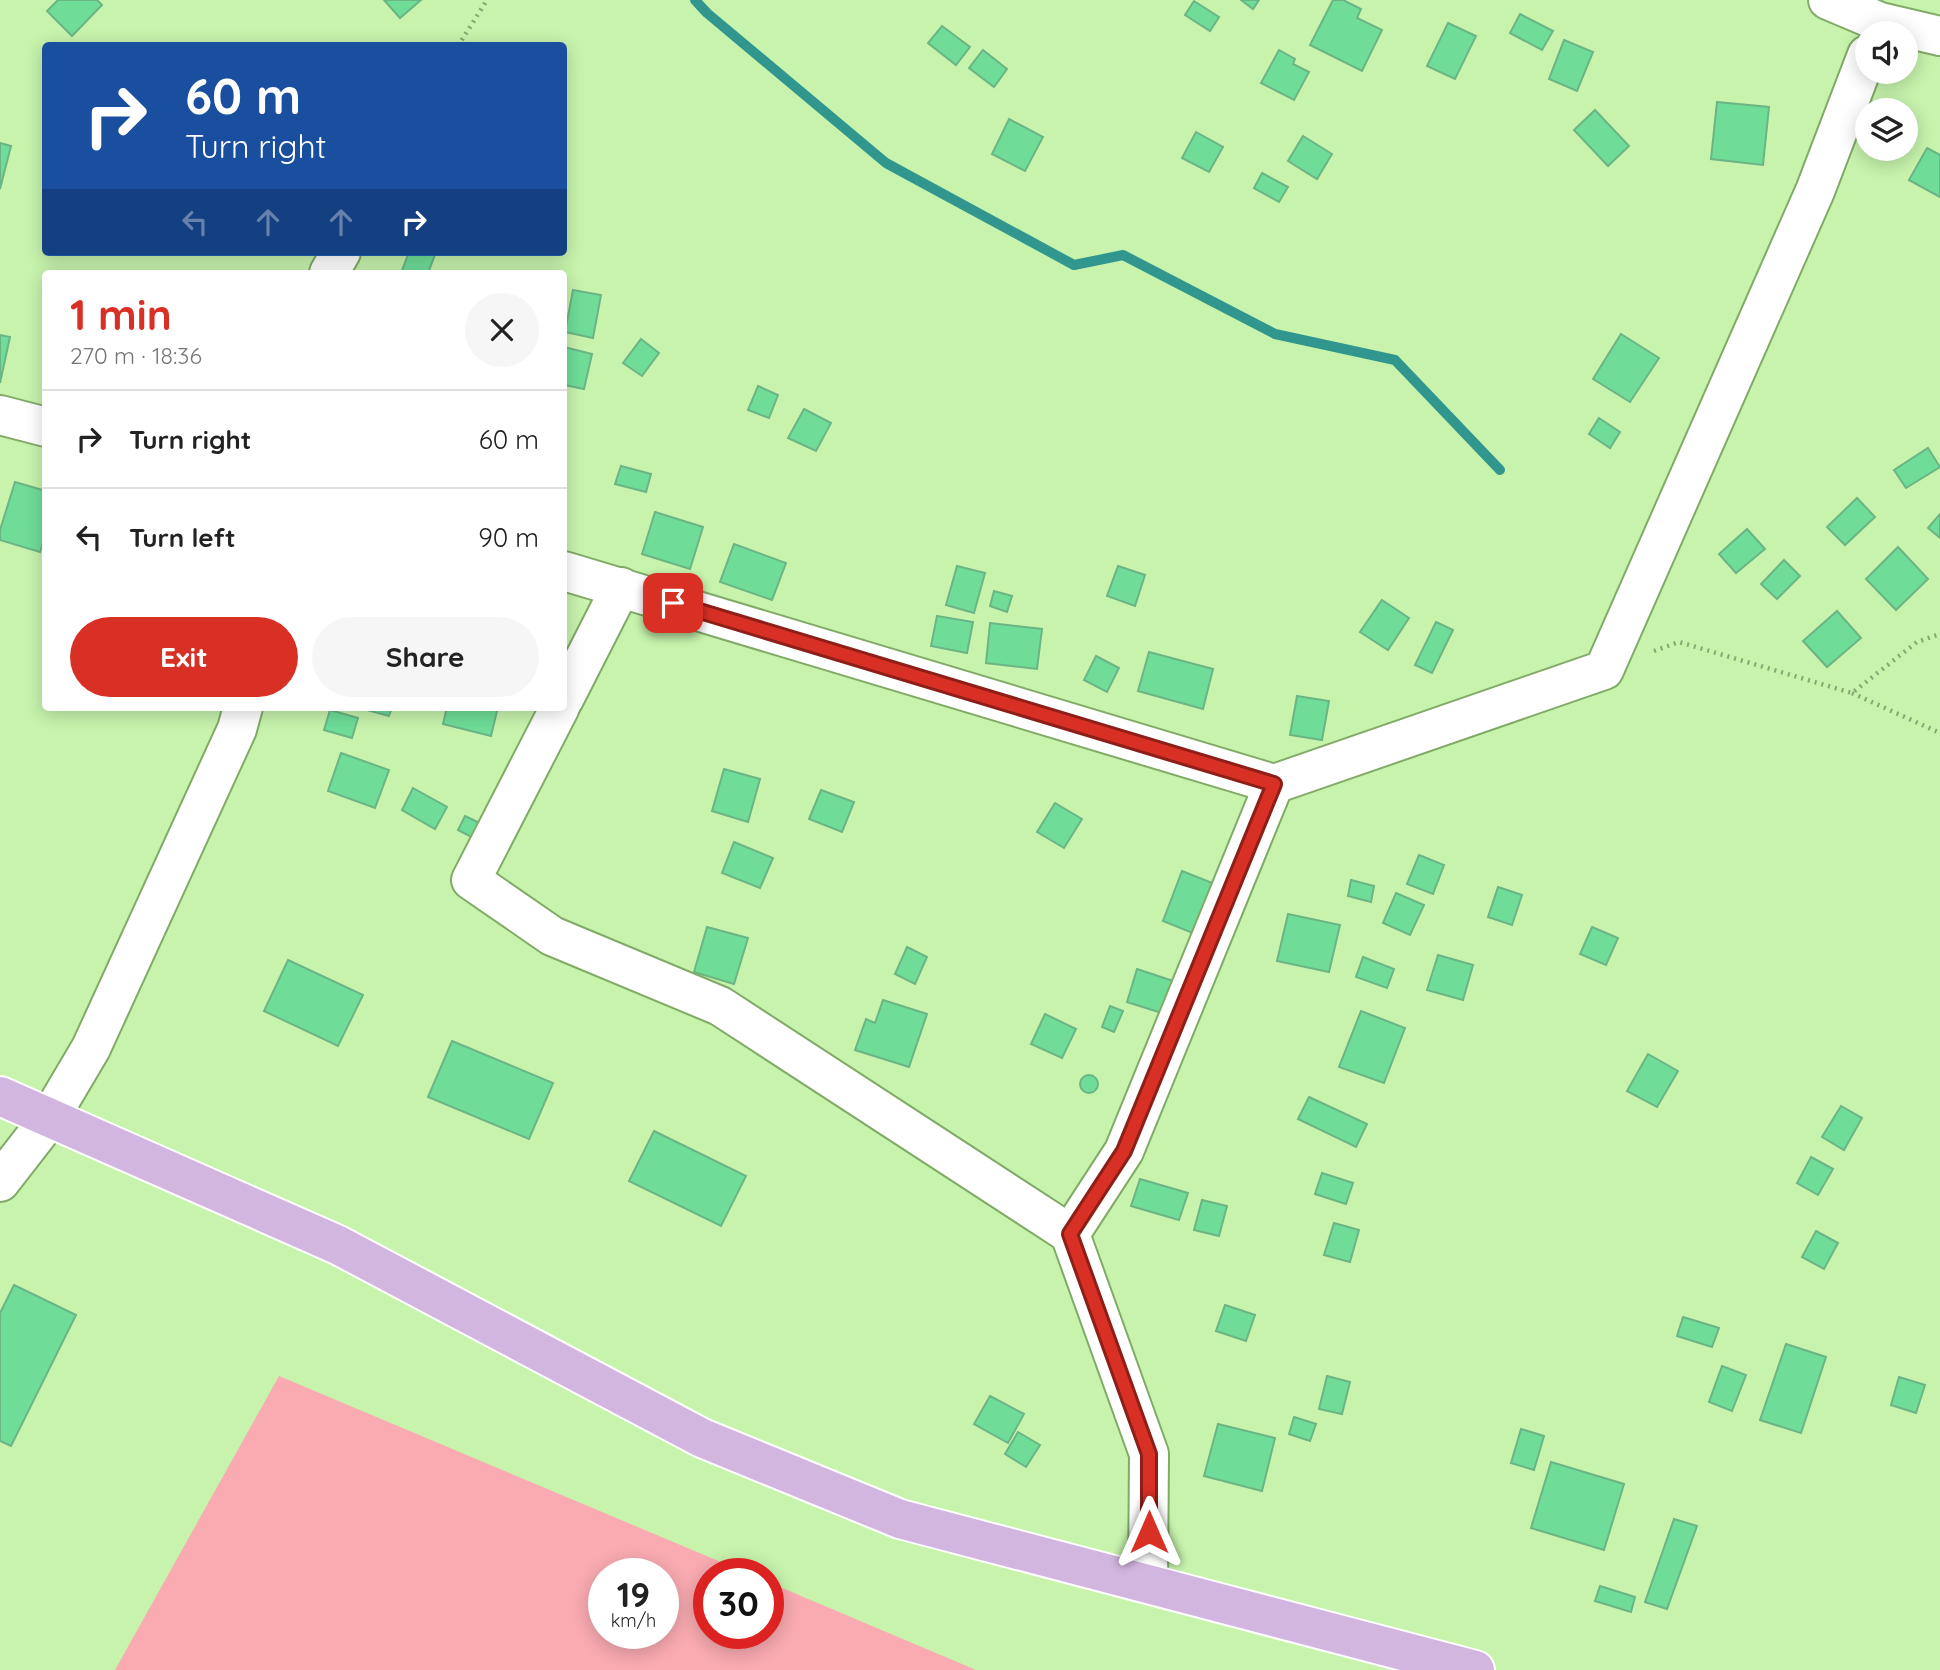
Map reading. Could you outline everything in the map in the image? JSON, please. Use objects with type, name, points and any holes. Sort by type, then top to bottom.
[{"type":"main road","points":[[0,1096],[338,1245],[702,1438],[900,1519],[1453,1667]]},
{"type":"street","points":[[1828,0],[1855,22]]},
{"type":"street","points":[[1918,36],[1940,36]]},
{"type":"street","points":[[567,572],[1274,784],[1604,670],[1815,191],[1856,84]]},
{"type":"street","points":[[0,415],[42,426]]},
{"type":"street","points":[[567,693],[621,587]]},
{"type":"street","points":[[0,1182],[49,1118],[91,1048],[237,729],[242,711]]},
{"type":"street","points":[[558,711],[471,880],[552,936],[720,1006],[1070,1234],[1149,1454],[1148,1584]]},
{"type":"street","points":[[1070,1234],[1124,1151],[1274,784]]},
{"type":"path","points":[[461,42],[487,0]]},
{"type":"path","points":[[1852,693],[1917,642],[1940,634]]},
{"type":"path","points":[[1604,670],[1679,642],[1852,693],[1940,733]]},
{"type":"shaded area","points":[[279,1376],[711,1558],[693,1558],[693,1649],[784,1649],[784,1589],[976,1670],[115,1670]]},
{"type":"building","points":[[58,0],[97,0],[102,5],[72,36],[47,11]]},
{"type":"building","points":[[384,0],[421,0],[400,18]]},
{"type":"building","points":[[1241,0],[1259,0],[1253,9]]},
{"type":"building","points":[[1333,0],[1343,0],[1361,9],[1357,18],[1382,30],[1362,71],[1310,45]]},
{"type":"building","points":[[1194,1],[1219,17],[1210,31],[1185,15]]},
{"type":"building","points":[[1520,14],[1553,31],[1542,50],[1510,33]]},
{"type":"building","points":[[1448,23],[1476,36],[1455,79],[1427,66]]},
{"type":"building","points":[[942,26],[970,47],[956,65],[928,43]]},
{"type":"building","points":[[1564,40],[1593,52],[1577,91],[1549,79]]},
{"type":"building","points":[[983,50],[1007,69],[994,87],[969,68]]},
{"type":"building","points":[[1279,50],[1295,59],[1293,64],[1309,72],[1294,100],[1261,83]]},
{"type":"building","points":[[1717,102],[1769,107],[1763,165],[1711,159]]},
{"type":"building","points":[[1595,110],[1629,146],[1608,166],[1574,130]]},
{"type":"building","points":[[1009,119],[1043,137],[1025,171],[992,154]]},
{"type":"building","points":[[1196,132],[1223,147],[1209,172],[1182,158]]},
{"type":"building","points":[[1303,136],[1332,154],[1317,179],[1288,161]]},
{"type":"building","points":[[0,143],[11,146],[0,189]]},
{"type":"building","points":[[1927,148],[1940,155],[1940,197],[1909,180]]},
{"type":"building","points":[[1262,173],[1288,187],[1279,202],[1254,188]]},
{"type":"building","points":[[407,256],[434,256],[429,270],[402,270]]},
{"type":"building","points":[[573,290],[601,295],[593,338],[567,332]]},
{"type":"building","points":[[1621,334],[1659,358],[1630,402],[1593,379]]},
{"type":"building","points":[[0,335],[10,337],[0,383]]},
{"type":"building","points":[[641,339],[659,353],[642,376],[623,363]]},
{"type":"building","points":[[567,348],[592,354],[584,389],[567,386]]},
{"type":"building","points":[[758,386],[778,395],[769,418],[748,410]]},
{"type":"building","points":[[804,409],[831,423],[816,451],[788,438]]},
{"type":"building","points":[[1599,418],[1620,432],[1610,448],[1589,434]]},
{"type":"building","points":[[1928,448],[1940,467],[1906,488],[1894,470]]},
{"type":"building","points":[[621,466],[651,474],[646,492],[615,484]]},
{"type":"building","points":[[15,482],[42,490],[40,552],[0,540],[0,530]]},
{"type":"building","points":[[1857,498],[1875,517],[1845,545],[1827,527]]},
{"type":"building","points":[[655,512],[703,527],[690,569],[642,554]]},
{"type":"building","points":[[1940,514],[1940,538],[1928,528]]},
{"type":"building","points":[[1747,529],[1765,549],[1736,573],[1719,554]]},
{"type":"building","points":[[734,544],[786,563],[772,600],[720,582]]},
{"type":"building","points":[[1898,547],[1928,579],[1896,610],[1866,579]]},
{"type":"building","points":[[1784,560],[1800,576],[1777,599],[1761,584]]},
{"type":"building","points":[[957,566],[985,573],[974,613],[946,605]]},
{"type":"building","points":[[1118,566],[1145,575],[1135,606],[1107,596]]},
{"type":"building","points":[[994,591],[1012,596],[1007,612],[990,606]]},
{"type":"building","points":[[1382,600],[1409,618],[1388,650],[1360,632]]},
{"type":"building","points":[[1837,611],[1861,638],[1827,667],[1803,641]]},
{"type":"building","points":[[937,616],[973,622],[967,653],[931,646]]},
{"type":"building","points":[[1436,622],[1453,630],[1432,673],[1415,665]]},
{"type":"building","points":[[990,623],[1042,629],[1037,669],[986,663]]},
{"type":"building","points":[[1149,652],[1213,669],[1203,709],[1138,691]]},
{"type":"building","points":[[1096,656],[1119,668],[1107,692],[1084,680]]},
{"type":"building","points":[[1297,696],[1329,701],[1322,740],[1290,735]]},
{"type":"building","points":[[330,711],[358,718],[352,738],[324,730]]},
{"type":"building","points":[[371,711],[391,711],[389,716]]},
{"type":"building","points":[[446,711],[497,711],[491,736],[443,724]]},
{"type":"building","points":[[341,753],[389,770],[375,808],[328,791]]},
{"type":"building","points":[[724,769],[760,779],[748,822],[712,811]]},
{"type":"building","points":[[413,788],[447,807],[435,829],[402,810]]},
{"type":"building","points":[[821,790],[854,802],[842,832],[809,819]]},
{"type":"building","points":[[1055,803],[1082,819],[1064,848],[1037,832]]},
{"type":"building","points":[[465,816],[486,826],[479,841],[458,830]]},
{"type":"building","points":[[734,842],[773,858],[760,888],[722,873]]},
{"type":"building","points":[[1419,855],[1444,865],[1433,894],[1407,884]]},
{"type":"building","points":[[1182,871],[1220,886],[1200,936],[1163,921]]},
{"type":"building","points":[[1351,880],[1374,886],[1371,902],[1348,896]]},
{"type":"building","points":[[1498,887],[1522,895],[1512,925],[1488,917]]},
{"type":"building","points":[[1396,893],[1424,905],[1410,935],[1383,923]]},
{"type":"building","points":[[1288,914],[1340,925],[1329,972],[1277,961]]},
{"type":"building","points":[[707,927],[748,938],[734,984],[694,972]]},
{"type":"building","points":[[1592,927],[1618,938],[1606,965],[1580,954]]},
{"type":"building","points":[[907,947],[927,957],[915,984],[895,974]]},
{"type":"building","points":[[1438,955],[1473,965],[1463,1000],[1427,990]]},
{"type":"building","points":[[1363,957],[1394,969],[1387,988],[1356,977]]},
{"type":"building","points":[[288,960],[363,995],[338,1046],[264,1011]]},
{"type":"building","points":[[1137,969],[1179,983],[1168,1015],[1127,1002]]},
{"type":"building","points":[[883,1000],[927,1014],[909,1067],[855,1050],[866,1019],[875,1023]]},
{"type":"building","points":[[1110,1006],[1123,1011],[1114,1032],[1102,1027]]},
{"type":"building","points":[[1361,1011],[1405,1028],[1384,1083],[1339,1067]]},
{"type":"building","points":[[1045,1014],[1076,1029],[1062,1058],[1031,1044]]},
{"type":"building","points":[[452,1041],[553,1083],[529,1139],[428,1097]]},
{"type":"building","points":[[1648,1054],[1678,1071],[1657,1107],[1627,1091]]},
{"type":"building","points":[[1089,1075],[1097,1080],[1098,1084],[1093,1092],[1089,1093],[1081,1088],[1080,1084],[1085,1076]]},
{"type":"building","points":[[1309,1097],[1367,1124],[1356,1147],[1298,1119]]},
{"type":"building","points":[[1841,1106],[1862,1118],[1844,1150],[1822,1137]]},
{"type":"building","points":[[654,1131],[746,1176],[721,1226],[629,1181]]},
{"type":"building","points":[[1811,1157],[1833,1169],[1818,1195],[1797,1183]]},
{"type":"building","points":[[1322,1173],[1353,1183],[1346,1204],[1315,1194]]},
{"type":"building","points":[[1140,1179],[1188,1193],[1179,1220],[1131,1206]]},
{"type":"building","points":[[1202,1200],[1227,1206],[1219,1236],[1194,1230]]},
{"type":"building","points":[[1334,1223],[1359,1230],[1350,1262],[1324,1255]]},
{"type":"building","points":[[1816,1231],[1838,1243],[1824,1269],[1802,1257]]},
{"type":"building","points":[[14,1285],[76,1315],[11,1446],[0,1441],[0,1313]]},
{"type":"building","points":[[1225,1305],[1255,1315],[1246,1341],[1216,1331]]},
{"type":"building","points":[[1683,1317],[1719,1328],[1712,1347],[1677,1336]]},
{"type":"building","points":[[1786,1344],[1826,1357],[1801,1433],[1760,1420]]},
{"type":"building","points":[[1722,1366],[1746,1375],[1732,1411],[1709,1402]]},
{"type":"building","points":[[1327,1376],[1350,1382],[1342,1414],[1319,1409]]},
{"type":"building","points":[[1899,1377],[1925,1385],[1916,1413],[1891,1405]]},
{"type":"building","points":[[990,1396],[1024,1414],[1008,1443],[974,1424]]},
{"type":"building","points":[[1294,1417],[1316,1424],[1310,1441],[1289,1434]]},
{"type":"building","points":[[1218,1424],[1275,1438],[1262,1491],[1204,1476]]},
{"type":"building","points":[[1521,1429],[1544,1436],[1534,1470],[1511,1463]]},
{"type":"building","points":[[1018,1432],[1040,1445],[1026,1467],[1005,1454]]},
{"type":"building","points":[[1551,1462],[1624,1484],[1604,1550],[1531,1528]]},
{"type":"building","points":[[1674,1519],[1697,1526],[1667,1609],[1645,1602]]},
{"type":"building","points":[[1600,1586],[1635,1597],[1631,1612],[1595,1601]]},
{"type":"waterway","points":[[695,0],[886,163],[1074,265],[1123,255],[1275,334],[1395,360],[1500,470]]},
{"type":"route","points":[[673,603],[1274,784],[1124,1151],[1070,1234],[1149,1454],[1149,1532]]}]
